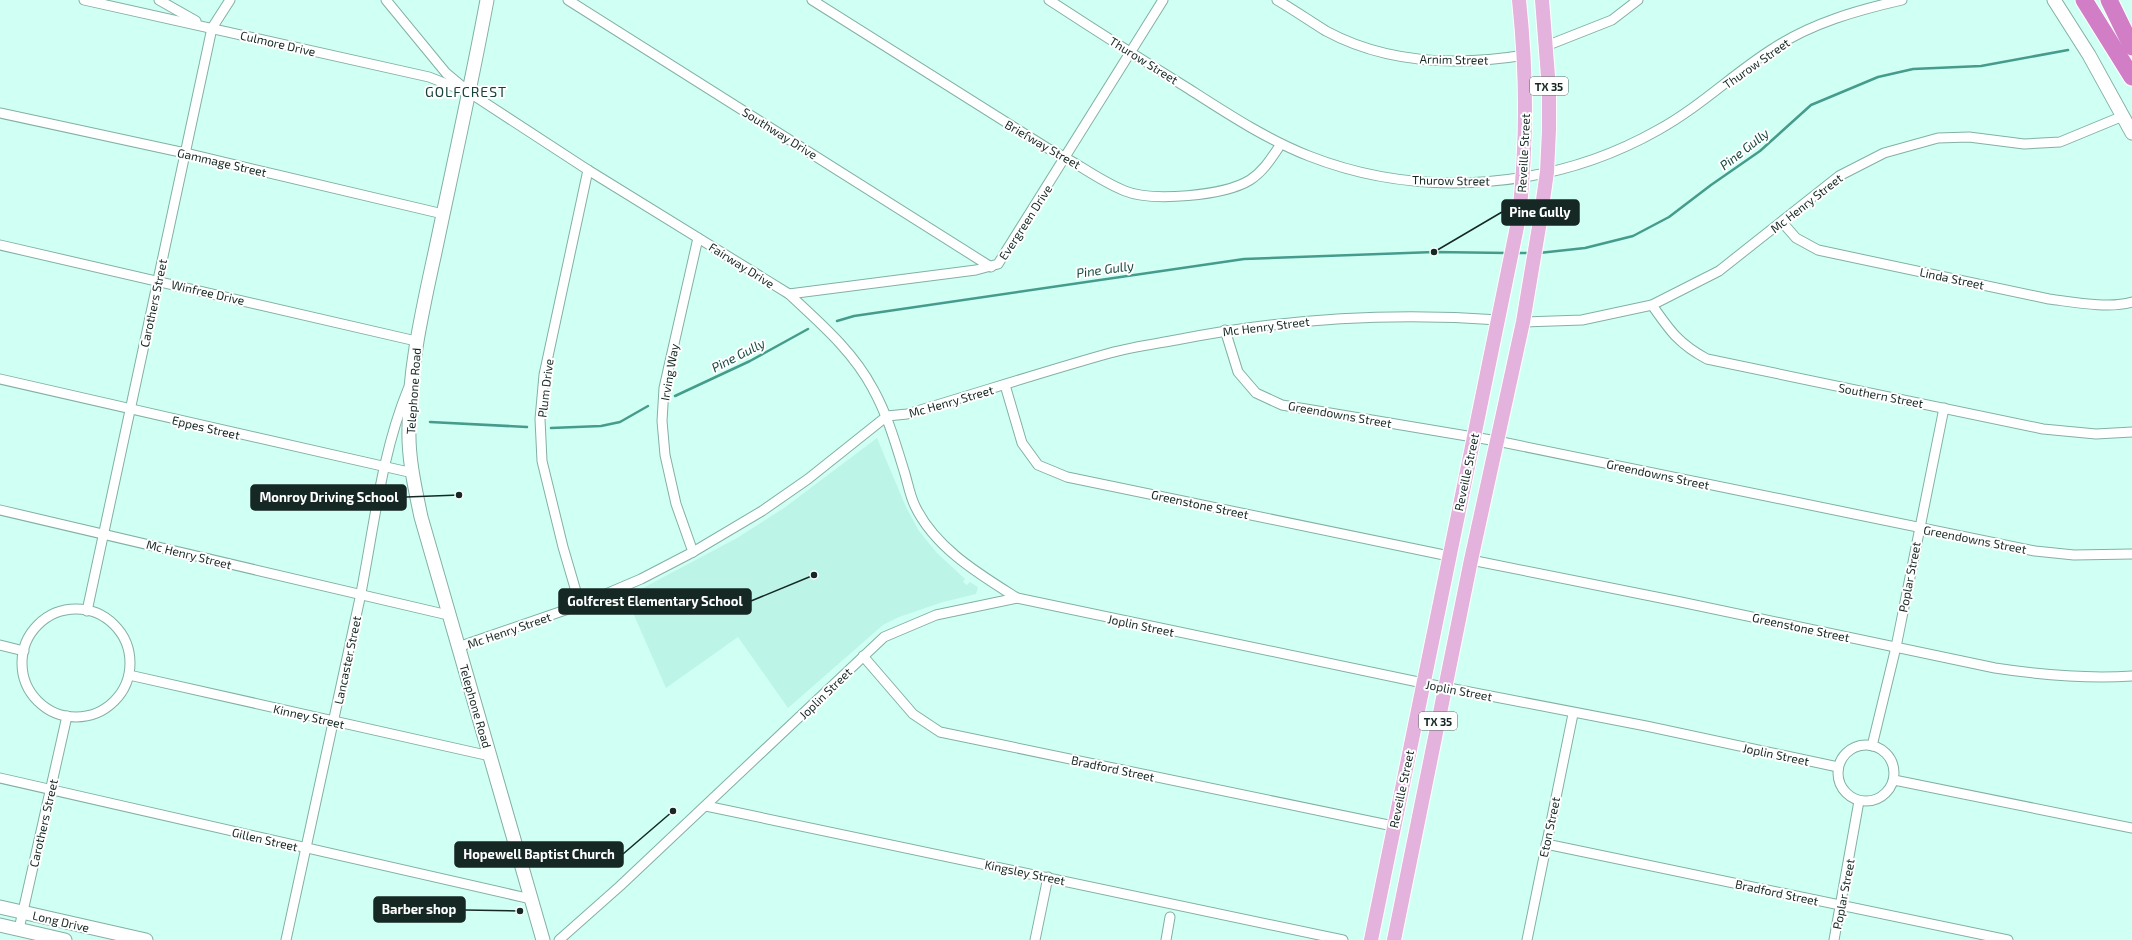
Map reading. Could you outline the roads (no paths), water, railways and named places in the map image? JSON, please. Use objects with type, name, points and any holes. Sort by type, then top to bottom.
[{"type":"highway","points":[[2084,0],[2132,77]]},
{"type":"highway","points":[[2109,0],[2132,47]]},
{"type":"main road","name":"Telephone Road","points":[[487,0],[470,93],[416,341],[411,381],[409,428],[413,473],[421,517],[448,615],[543,940]]},
{"type":"main road","name":"Reveille Street","points":[[1371,940],[1393,826],[1513,244],[1523,177],[1526,132],[1525,56],[1518,0]]},
{"type":"main road","name":"Reveille Street","points":[[1394,940],[1444,687],[1523,322],[1537,240],[1547,172],[1549,89],[1542,0]]},
{"type":"main road","points":[[2054,0],[2089,55],[2132,133]]},
{"type":"main road","name":"Long Drive","points":[[0,907],[146,940]]},
{"type":"main road","name":"Long Drive","points":[[0,925],[65,940]]},
{"type":"street","name":"Culmore Drive","points":[[84,0],[429,77],[470,93]]},
{"type":"street","points":[[159,0],[182,15],[212,28]]},
{"type":"street","name":"Carothers Street","points":[[87,611],[212,28],[230,0]]},
{"type":"street","name":"Fairway Drive","points":[[386,0],[446,73],[470,93],[588,170],[789,294],[852,356],[872,387],[887,416],[915,506],[936,537],[970,569],[1017,598]]},
{"type":"street","name":"Southway Drive","points":[[568,0],[991,267]]},
{"type":"street","name":"Briefway Street","points":[[812,0],[1047,148],[1066,157],[1124,191],[1142,196],[1163,198],[1226,190],[1241,185],[1262,171],[1281,144]]},
{"type":"street","name":"Thurow Street","points":[[1049,0],[1242,123],[1281,144],[1339,167],[1390,178],[1466,183],[1523,177],[1547,172],[1583,164],[1624,148],[1650,135],[1691,110],[1762,56],[1799,34],[1855,11],[1902,0]]},
{"type":"street","name":"Evergreen Drive","points":[[789,294],[991,267],[1002,259],[1163,0]]},
{"type":"street","name":"Arnim Street","points":[[1278,0],[1327,31],[1378,51],[1426,61],[1487,61],[1525,56]]},
{"type":"street","points":[[1546,46],[1612,20],[1638,0]]},
{"type":"street","name":"Gammage Street","points":[[0,113],[185,153],[443,214]]},
{"type":"street","name":"Mc Henry Street","points":[[1523,322],[1582,320],[1652,305],[1719,271],[1839,176],[1884,153],[1910,144],[1938,138],[1969,137],[2024,144],[2060,142],[2123,116]]},
{"type":"street","name":"Plum Drive","points":[[580,605],[563,547],[542,461],[540,419],[544,375],[588,170]]},
{"type":"street","name":"Linda Street","points":[[1782,222],[1796,238],[1818,250],[2049,299],[2082,304],[2132,302]]},
{"type":"street","name":"Irving Way","points":[[693,552],[676,504],[666,455],[662,421],[664,388],[698,238]]},
{"type":"street","name":"Winfree Drive","points":[[0,245],[416,341]]},
{"type":"street","name":"Southern Street","points":[[1652,305],[1673,335],[1690,350],[1707,359],[2043,429],[2096,434],[2132,432]]},
{"type":"street","name":"Mc Henry Street","points":[[458,647],[580,605],[640,579],[693,552],[762,511],[808,479],[887,416],[907,414],[1112,353],[1225,330],[1290,322],[1351,318],[1463,317],[1498,320]]},
{"type":"street","name":"Greendowns Street","points":[[1225,330],[1238,372],[1256,393],[1282,405],[1474,436],[2035,551],[2074,556],[2132,554]]},
{"type":"street","name":"Eppes Street","points":[[0,379],[413,473]]},
{"type":"street","name":"Lancaster Street","points":[[286,940],[305,848],[334,722],[360,596],[384,467],[396,419],[411,381]]},
{"type":"street","name":"Greenstone Street","points":[[1005,385],[1022,443],[1038,465],[1060,474],[1449,556]]},
{"type":"street","name":"Poplar Street","points":[[1872,746],[1896,646],[1944,408]]},
{"type":"street","name":"Mc Henry Street","points":[[0,510],[104,533],[360,596],[448,615]]},
{"type":"street","name":"Greenstone Street","points":[[1471,560],[1896,646],[1995,668],[2035,674],[2077,677],[2132,676]]},
{"type":"street","name":"Joplin Street","points":[[559,940],[706,806],[884,637],[936,615],[1017,598],[1573,714],[1646,726],[1838,767]]},
{"type":"street","points":[[68,610],[87,611],[103,617],[121,634],[130,658],[129,674],[121,693],[106,708],[92,715],[67,716],[50,710],[31,693],[24,677],[24,651],[35,628],[50,616],[68,610]]},
{"type":"street","points":[[0,645],[24,651]]},
{"type":"street","name":"Bradford Street","points":[[863,656],[913,714],[940,732],[1393,826]]},
{"type":"street","name":"Kinney Street","points":[[129,674],[334,722],[490,756]]},
{"type":"street","name":"Eton Street","points":[[1527,940],[1573,714]]},
{"type":"street","name":"Carothers Street","points":[[19,929],[67,716]]},
{"type":"street","points":[[1858,746],[1872,746],[1885,752],[1893,765],[1894,780],[1887,793],[1874,800],[1860,801],[1846,794],[1839,782],[1838,767],[1845,754],[1858,746]]},
{"type":"street","name":"Gillen Street","points":[[0,778],[531,899]]},
{"type":"street","points":[[1894,780],[2132,828]]},
{"type":"street","name":"Poplar Street","points":[[1834,940],[1860,801]]},
{"type":"street","name":"Kingsley Street","points":[[706,806],[1343,940]]},
{"type":"street","name":"Bradford Street","points":[[1546,844],[2008,940]]},
{"type":"street","points":[[1035,940],[1048,877]]},
{"type":"street","points":[[1166,940],[1170,917]]},
{"type":"waterway","name":"Pine Gully","points":[[1539,253],[1585,248],[1633,236],[1669,217],[1711,185],[1760,151],[1811,105],[1878,77],[1913,69],[1981,66],[2068,50]]},
{"type":"waterway","name":"Pine Gully","points":[[837,321],[854,316],[1244,259],[1434,252],[1508,253]]},
{"type":"waterway","name":"Pine Gully","points":[[1517,253],[1530,253]]},
{"type":"waterway","name":"Pine Gully","points":[[675,396],[750,361],[808,329]]},
{"type":"waterway","name":"Pine Gully","points":[[551,428],[601,426],[620,422],[648,406]]},
{"type":"waterway","name":"Pine Gully","points":[[430,422],[527,427]]},
{"type":"place","name":"Pine Gully","points":[[1434,252]]},
{"type":"place","name":"Monroy Driving School","points":[[459,495]]},
{"type":"place","name":"Golfcrest Elementary School","points":[[814,575]]},
{"type":"place","name":"Hopewell Baptist Church","points":[[673,811]]},
{"type":"place","name":"Barber shop","points":[[520,911]]},
{"type":"district","name":"GOLFCREST","points":[[466,91]]}]
